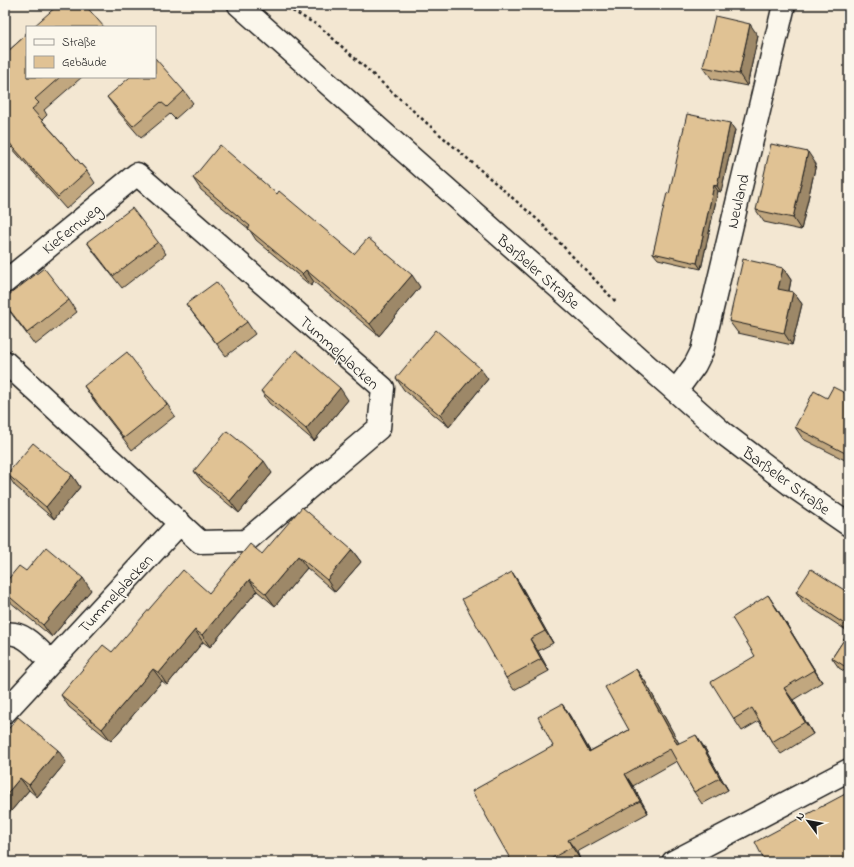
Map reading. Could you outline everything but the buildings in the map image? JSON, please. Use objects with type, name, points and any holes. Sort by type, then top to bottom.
[{"type":"street","name":"Barßeler Straße","points":[[240,5],[723,433],[794,487],[849,525]]},
{"type":"street","name":"Neuland","points":[[676,391],[695,366],[702,351],[784,5]]},
{"type":"street","name":"Kiefernweg","points":[[5,282],[137,174]]},
{"type":"street","name":"Tummelplacken","points":[[5,362],[200,542],[246,541],[379,428],[383,388],[137,174]]},
{"type":"street","name":"Tummelplacken","points":[[9,701],[51,662],[180,523]]},
{"type":"street","points":[[5,634],[16,634],[24,637],[51,662]]},
{"type":"street","points":[[674,862],[849,770]]},
{"type":"path","points":[[282,5],[319,26],[539,222],[621,308]]}]
